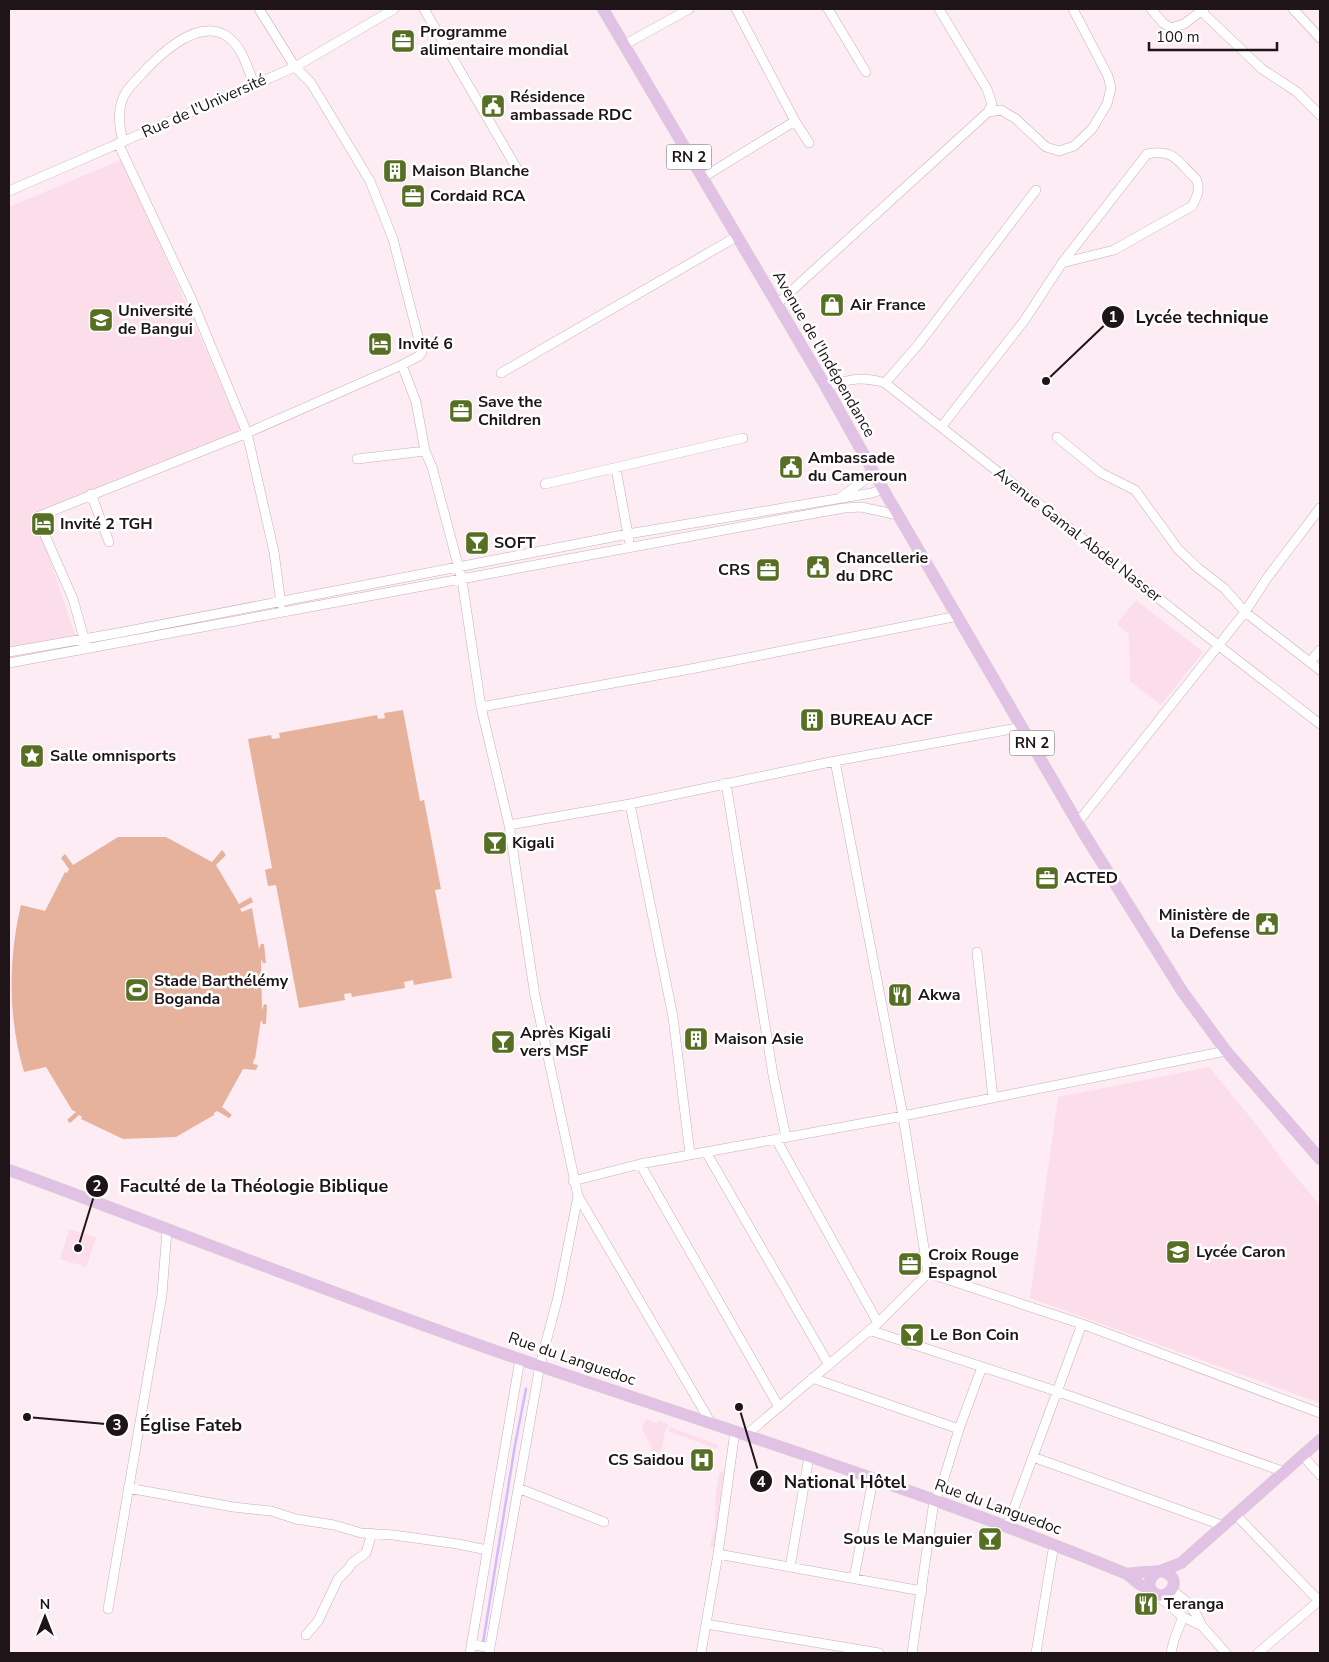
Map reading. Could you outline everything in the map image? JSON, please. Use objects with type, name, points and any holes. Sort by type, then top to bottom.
[{"type":"main road","name":"Avenue de l'Indépendance","points":[[603,9],[826,387],[898,515],[1078,822],[1182,991],[1226,1051],[1320,1159]]},
{"type":"main road","name":"Rue du Languedoc","points":[[9,1170],[520,1359],[873,1479],[1054,1544],[1127,1574]]},
{"type":"main road","points":[[1154,1593],[1149,1582],[1153,1574],[1182,1563],[1320,1440]]},
{"type":"main road","points":[[1127,1574],[1141,1586],[1154,1593],[1166,1595],[1173,1586],[1182,1563]]},
{"type":"main road","points":[[1127,1574],[1142,1572],[1168,1573],[1173,1578],[1173,1586]]},
{"type":"street","points":[[87,649],[73,599],[37,517],[247,433],[402,365],[422,352],[393,239],[370,181],[311,83],[295,67],[259,9]]},
{"type":"street","name":"Rue de l'Université","points":[[9,191],[295,67],[394,9]]},
{"type":"street","points":[[424,9],[520,174]]},
{"type":"street","points":[[624,45],[689,9]]},
{"type":"street","points":[[736,9],[795,121],[809,142]]},
{"type":"street","points":[[828,9],[866,72]]},
{"type":"street","points":[[777,304],[988,112],[992,104],[987,89],[940,9]]},
{"type":"street","points":[[988,112],[1001,110],[1016,119],[1046,147],[1059,151],[1074,146],[1092,129],[1107,104],[1111,88],[1108,76],[1073,9]]},
{"type":"street","points":[[1152,9],[1163,23],[1171,28],[1184,24],[1203,10],[1262,69],[1297,92],[1320,115]]},
{"type":"street","points":[[1293,9],[1320,38]]},
{"type":"street","points":[[254,84],[236,44],[224,35],[210,32],[193,34],[178,42],[155,59],[125,93],[120,104],[120,131],[121,142],[183,280],[247,433],[274,552],[282,612]]},
{"type":"street","points":[[702,178],[795,121]]},
{"type":"street","points":[[942,426],[1024,321],[1062,263],[1147,154],[1160,151],[1170,153],[1196,179],[1199,184],[1198,195],[1192,206],[1114,250],[1062,263]]},
{"type":"street","points":[[885,383],[918,345],[1036,190]]},
{"type":"street","points":[[501,373],[736,237]]},
{"type":"street","points":[[402,365],[416,402],[425,451],[432,467],[462,580],[481,707],[509,825],[536,996],[573,1181],[578,1196],[711,1423]]},
{"type":"street","name":"Avenue Gamal Abdel Nasser","points":[[826,387],[856,379],[869,378],[885,383],[942,426],[1218,646],[1320,724]]},
{"type":"street","points":[[1057,437],[1101,473],[1135,490],[1178,548],[1198,568],[1225,589],[1245,612],[1320,670]]},
{"type":"street","points":[[545,484],[743,438]]},
{"type":"street","points":[[357,459],[425,451]]},
{"type":"street","points":[[616,469],[630,546]]},
{"type":"street","points":[[838,498],[860,484],[872,470]]},
{"type":"street","points":[[9,652],[118,633],[628,534],[792,508],[872,493],[883,489]]},
{"type":"street","points":[[91,494],[109,542]]},
{"type":"street","points":[[9,664],[462,580],[630,546],[844,508],[869,508],[898,515]]},
{"type":"street","points":[[1078,822],[1245,612],[1267,578],[1320,508]]},
{"type":"street","points":[[481,707],[696,668],[958,616]]},
{"type":"street","points":[[1310,662],[1320,650]]},
{"type":"street","points":[[509,825],[630,804],[835,760],[1023,727]]},
{"type":"street","points":[[835,760],[903,1116],[928,1273]]},
{"type":"street","points":[[726,783],[773,1075],[786,1137]]},
{"type":"street","points":[[630,804],[673,1017],[690,1154]]},
{"type":"street","points":[[977,952],[993,1098]]},
{"type":"street","points":[[573,1181],[690,1154],[903,1116],[1226,1051]]},
{"type":"street","points":[[776,1139],[878,1323]]},
{"type":"street","points":[[706,1152],[829,1365]]},
{"type":"street","points":[[640,1164],[779,1407]]},
{"type":"street","points":[[520,1359],[470,1649],[489,1650],[540,1365],[558,1297],[578,1196]]},
{"type":"street","points":[[108,1609],[162,1294],[167,1230]]},
{"type":"street","points":[[701,1653],[741,1433],[779,1407],[829,1365],[878,1323],[928,1273]]},
{"type":"street","points":[[928,1273],[1082,1324],[1320,1413]]},
{"type":"street","points":[[1008,1527],[1082,1324]]},
{"type":"street","points":[[869,1330],[1056,1391],[1285,1472]]},
{"type":"street","points":[[912,1653],[934,1501],[942,1485],[982,1367]]},
{"type":"street","points":[[812,1378],[960,1428]]},
{"type":"street","points":[[1303,1456],[1320,1475]]},
{"type":"street","points":[[790,1567],[809,1457]]},
{"type":"street","points":[[1033,1457],[1224,1526]]},
{"type":"street","points":[[854,1578],[873,1479]]},
{"type":"street","points":[[128,1488],[233,1507],[271,1511],[296,1519],[334,1525],[362,1533],[426,1539],[487,1550]]},
{"type":"street","points":[[518,1488],[604,1522]]},
{"type":"street","points":[[1236,1515],[1320,1601],[1258,1653]]},
{"type":"street","points":[[306,1635],[318,1621],[338,1579],[352,1563],[366,1554],[372,1533]]},
{"type":"street","points":[[1036,1653],[1054,1544]]},
{"type":"street","points":[[718,1554],[922,1591]]},
{"type":"street","points":[[1173,1586],[1196,1614],[1202,1626],[1226,1653]]},
{"type":"street","points":[[1154,1593],[1183,1616],[1202,1626]]},
{"type":"street","points":[[1171,1653],[1183,1616]]},
{"type":"street","points":[[706,1624],[879,1653]]},
{"type":"shaded area","name":"Université de Bangui","points":[[123,159],[242,433],[35,514],[76,638],[9,649],[9,207]]},
{"type":"shaded area","points":[[1136,600],[1203,652],[1161,705],[1130,681],[1129,634],[1117,624]]},
{"type":"shaded area","points":[[403,710],[420,801],[424,800],[441,889],[435,890],[452,978],[414,985],[413,980],[404,982],[405,988],[352,997],[351,993],[344,994],[345,1000],[299,1008],[276,885],[268,886],[265,870],[272,868],[248,739],[271,735],[272,739],[280,738],[279,733],[377,715],[378,719],[385,718],[384,713]]},
{"type":"shaded area","name":"Stade Barthélémy Boganda","points":[[118,837],[166,837],[212,862],[222,850],[226,855],[216,865],[239,904],[251,897],[253,902],[240,909],[242,912],[252,908],[259,949],[261,944],[264,944],[266,963],[263,963],[261,959],[262,1010],[264,1004],[267,1005],[266,1024],[263,1024],[261,1020],[253,1064],[258,1065],[256,1070],[243,1069],[222,1107],[232,1115],[229,1118],[217,1111],[214,1115],[176,1137],[123,1139],[81,1119],[82,1117],[79,1115],[70,1123],[67,1120],[76,1112],[72,1110],[46,1067],[24,1072],[19,1052],[13,1010],[12,968],[21,905],[45,911],[65,872],[67,873],[69,869],[61,858],[65,854],[73,865]]},
{"type":"shaded area","name":"Lycée Caron","points":[[1209,1067],[1259,1128],[1285,1164],[1320,1205],[1320,1403],[1030,1298],[1058,1097]]},
{"type":"shaded area","points":[[69,1229],[96,1237],[86,1267],[60,1259]]},
{"type":"shaded area","points":[[646,1419],[657,1423],[660,1420],[669,1425],[665,1431],[662,1448],[656,1461],[652,1459],[651,1446],[642,1429]]},
{"type":"shaded area","points":[[670,1427],[718,1445],[717,1449],[668,1431]]},
{"type":"shaded area","points":[[720,1472],[725,1473],[721,1492],[721,1510],[716,1547],[710,1547],[715,1525],[716,1489]]},
{"type":"waterway","points":[[483,1643],[526,1389]]},
{"type":"place","name":"Programme alimentaire mondial","points":[[403,41]]},
{"type":"place","name":"Résidence ambassade RDC","points":[[493,106]]},
{"type":"place","name":"Maison Blanche","points":[[395,171]]},
{"type":"place","name":"Cordaid RCA","points":[[413,196]]},
{"type":"place","name":"Air France","points":[[832,305]]},
{"type":"place","name":"Université de Bangui","points":[[101,320]]},
{"type":"place","name":"Invité 6","points":[[380,344]]},
{"type":"place","name":"Lycée technique","points":[[1046,381]]},
{"type":"place","name":"Save the Children","points":[[461,411]]},
{"type":"place","name":"Ambassade du Cameroun","points":[[791,467]]},
{"type":"place","name":"Invité 2 TGH","points":[[43,524]]},
{"type":"place","name":"SOFT","points":[[477,543]]},
{"type":"place","name":"Chancellerie du DRC","points":[[818,567]]},
{"type":"place","name":"CRS","points":[[768,570]]},
{"type":"place","name":"BUREAU ACF","points":[[812,720]]},
{"type":"place","name":"Salle omnisports","points":[[32,756]]},
{"type":"place","name":"Kigali","points":[[495,843]]},
{"type":"place","name":"ACTED","points":[[1047,878]]},
{"type":"place","name":"Ministère de la Defense","points":[[1267,924]]},
{"type":"place","name":"Stade Barthélémy Boganda","points":[[137,990]]},
{"type":"place","name":"Akwa","points":[[900,995]]},
{"type":"place","name":"Maison Asie","points":[[696,1039]]},
{"type":"place","name":"Après Kigali vers MSF","points":[[503,1042]]},
{"type":"place","name":"Faculté de la Théologie Biblique","points":[[78,1248]]},
{"type":"place","name":"Lycée Caron","points":[[1178,1252]]},
{"type":"place","name":"Croix Rouge Espagnol","points":[[910,1264]]},
{"type":"place","name":"Le Bon Coin","points":[[912,1335]]},
{"type":"place","name":"National Hôtel","points":[[739,1407]]},
{"type":"place","name":"Église Fateb","points":[[27,1417]]},
{"type":"place","name":"CS Saidou","points":[[702,1460]]},
{"type":"place","name":"Sous le Manguier","points":[[990,1539]]},
{"type":"place","name":"Teranga","points":[[1146,1604]]}]
